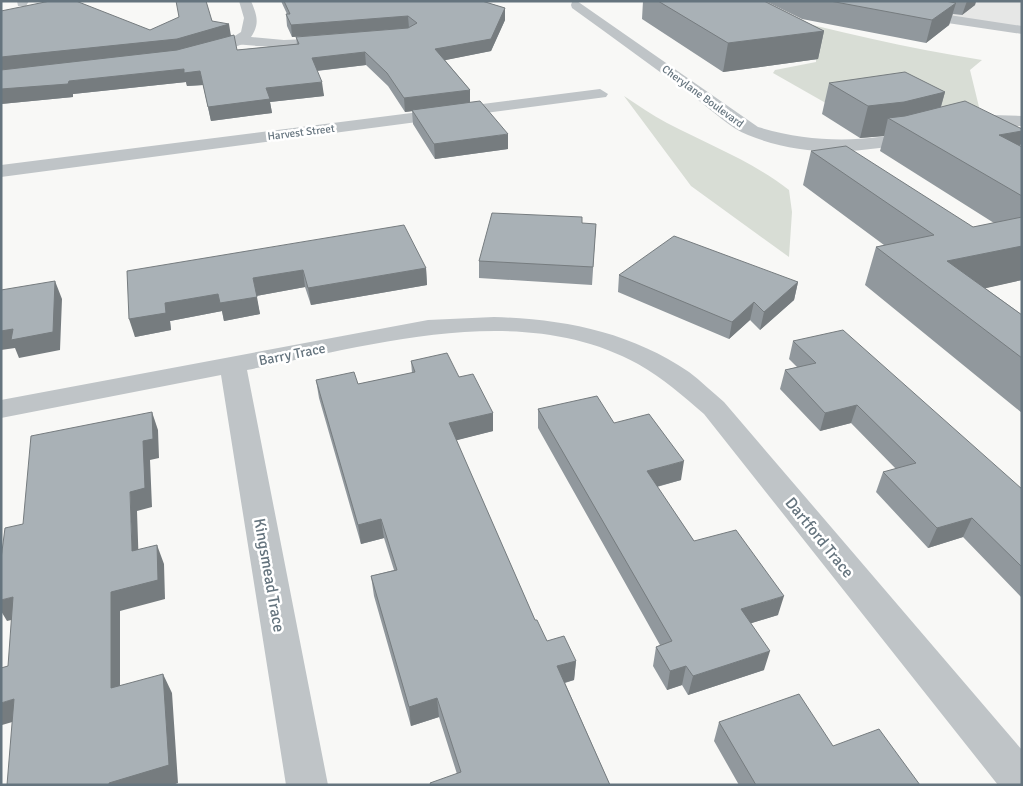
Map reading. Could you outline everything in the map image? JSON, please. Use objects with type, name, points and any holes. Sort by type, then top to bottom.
[{"type":"street","points":[[187,56],[216,49],[238,40],[251,28],[250,16],[245,1]]},
{"type":"street","points":[[888,1],[928,16],[1022,30]]},
{"type":"street","name":"Cherylane Boulevard","points":[[577,5],[741,124],[758,133],[798,143],[844,147],[885,144],[936,130]]},
{"type":"street","points":[[238,40],[300,44],[352,40]]},
{"type":"street","name":"Harvest Street","points":[[1,170],[600,94]]},
{"type":"street","points":[[954,125],[991,120],[1022,121]]},
{"type":"street","name":"Barry Trace","points":[[1,409],[428,327],[479,323],[533,324],[585,332]]},
{"type":"street","name":"Dartford Trace","points":[[585,332],[633,352],[677,376],[714,408],[1022,782]]},
{"type":"street","name":"Kingsmead Trace","points":[[233,365],[308,785]]},
{"type":"shaded area","points":[[719,1],[850,34],[982,60],[970,70],[979,107],[962,109],[904,102],[831,106],[773,73],[775,70],[816,62],[816,59],[753,18]]},
{"type":"shaded area","points":[[888,1],[1022,1],[1022,33]]},
{"type":"shaded area","points":[[624,96],[667,123],[760,170],[789,190],[792,212],[789,257],[691,186]]},
{"type":"building","points":[[50,1],[76,1],[150,30],[179,17],[176,1],[206,1],[212,21],[229,24],[177,39],[1,57],[1,11]]},
{"type":"building","points":[[284,1],[482,1],[505,8],[491,39],[435,49],[470,90],[404,98],[387,73],[365,52],[312,58],[322,82],[266,88],[270,99],[208,107],[200,71],[184,73],[184,69],[69,81],[68,84],[1,89],[1,70],[177,50],[234,35],[237,50],[299,44],[296,37],[408,28],[417,23],[408,16],[291,25],[286,14],[290,14]]},
{"type":"building","points":[[658,1],[764,1],[824,31],[728,43]]},
{"type":"building","points":[[830,1],[945,1],[956,3],[932,20]]},
{"type":"building","points":[[905,72],[945,92],[904,102],[868,106],[829,83]]},
{"type":"building","points":[[480,101],[508,134],[434,144],[412,110]]},
{"type":"building","points":[[965,101],[1022,129],[1022,131],[999,135],[1022,147],[1022,196],[888,118],[905,116]]},
{"type":"building","points":[[846,146],[973,227],[1022,217],[1022,246],[947,261],[1022,315],[1022,358],[876,247],[934,235],[811,151]]},
{"type":"building","points":[[492,213],[582,217],[582,223],[596,224],[593,267],[479,261]]},
{"type":"building","points":[[404,225],[426,268],[308,288],[303,270],[253,278],[257,297],[220,303],[218,294],[165,303],[166,313],[129,319],[127,271]]},
{"type":"building","points":[[674,236],[798,282],[764,312],[754,302],[732,322],[619,275]]},
{"type":"building","points":[[55,281],[53,332],[11,340],[13,329],[1,331],[1,290]]},
{"type":"building","points":[[843,330],[1022,489],[1022,567],[972,518],[937,528],[883,472],[916,463],[857,405],[825,413],[785,370],[816,363],[793,341]]},
{"type":"building","points":[[447,353],[459,377],[473,374],[493,413],[449,423],[535,620],[537,620],[547,641],[564,636],[576,661],[557,666],[610,785],[431,785],[430,783],[461,772],[437,698],[409,707],[371,576],[397,570],[381,519],[358,525],[316,380],[354,372],[358,384],[415,372],[411,361]]},
{"type":"building","points":[[597,396],[614,423],[649,414],[684,461],[647,471],[694,541],[736,530],[784,596],[741,609],[770,651],[693,676],[686,666],[670,671],[656,647],[672,641],[538,409]]},
{"type":"building","points":[[152,412],[153,439],[143,441],[145,488],[130,492],[132,551],[157,545],[158,580],[111,592],[111,688],[163,674],[169,765],[109,783],[109,785],[7,785],[14,699],[1,703],[1,668],[8,666],[13,597],[1,600],[1,559],[5,528],[23,524],[31,436]]},
{"type":"building","points":[[799,694],[833,746],[879,729],[920,785],[756,785],[719,722]]}]
